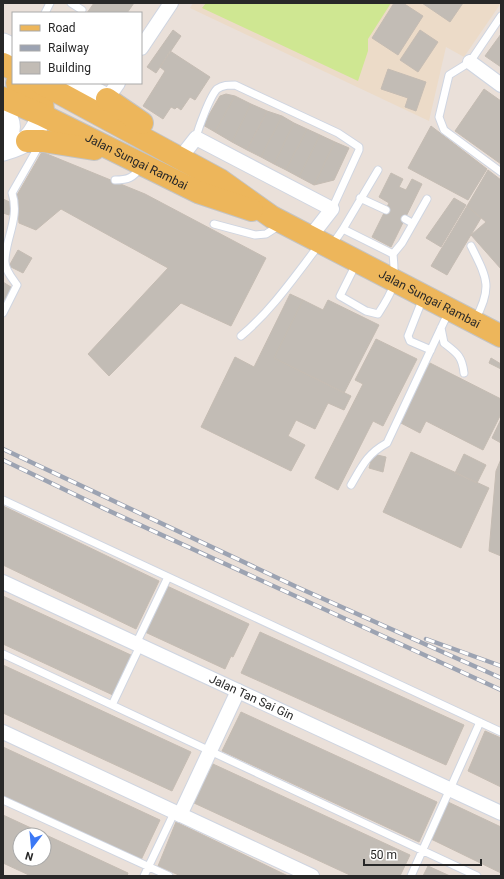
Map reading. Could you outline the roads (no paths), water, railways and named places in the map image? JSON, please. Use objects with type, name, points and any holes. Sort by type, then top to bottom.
[{"type":"main road","points":[[3,64],[12,68]]},
{"type":"main road","points":[[3,77],[12,82]]},
{"type":"main road","points":[[19,84],[29,88],[37,94],[41,100],[42,115]]},
{"type":"main road","name":"Jalan Sungai Rambai","points":[[43,84],[220,180],[278,220]]},
{"type":"main road","points":[[112,91],[190,145],[220,180]]},
{"type":"main road","name":"Jalan Sungai Rambai","points":[[3,98],[42,115],[211,198],[278,220],[321,241],[424,296],[445,319],[474,322],[501,336]]},
{"type":"main road","points":[[35,141],[82,146],[110,152],[143,165]]},
{"type":"street","points":[[142,46],[171,3]]},
{"type":"street","points":[[3,44],[12,48]]},
{"type":"street","points":[[470,62],[501,85]]},
{"type":"street","points":[[80,84],[112,91]]},
{"type":"street","points":[[3,112],[10,123],[10,130],[3,141]]},
{"type":"street","points":[[3,150],[35,141],[36,132],[42,115]]},
{"type":"street","points":[[190,145],[332,210],[321,241]]},
{"type":"street","name":"Jalan Tan Sai Gin","points":[[3,582],[501,813]]},
{"type":"street","points":[[177,814],[210,751],[238,691]]},
{"type":"street","points":[[3,732],[312,876]]},
{"type":"lane","points":[[46,12],[50,3]]},
{"type":"lane","points":[[71,3],[82,10]]},
{"type":"lane","points":[[501,16],[470,62],[449,74],[439,117],[444,130],[501,172]]},
{"type":"lane","points":[[190,145],[216,90],[224,85],[235,85],[338,133],[359,147],[332,210]]},
{"type":"lane","points":[[3,312],[17,285],[9,274],[4,262],[14,221],[16,203],[12,193],[35,141]]},
{"type":"lane","points":[[115,180],[127,180],[134,176],[143,165]]},
{"type":"lane","points":[[242,336],[273,304],[321,241],[343,229],[378,170]]},
{"type":"lane","points":[[360,198],[386,210]]},
{"type":"lane","points":[[357,261],[340,296],[366,311],[378,314],[388,299],[395,281],[393,254],[402,243],[427,199]]},
{"type":"lane","points":[[214,224],[255,235],[266,234],[278,220]]},
{"type":"lane","points":[[404,220],[412,223]]},
{"type":"lane","points":[[343,229],[393,254]]},
{"type":"lane","points":[[471,246],[483,269],[487,290],[484,305],[474,322]]},
{"type":"lane","points":[[424,296],[408,336],[410,341],[430,350]]},
{"type":"lane","points":[[351,485],[364,461],[374,450],[387,443],[445,319]]},
{"type":"lane","points":[[445,319],[444,343],[456,352],[462,360],[464,372]]},
{"type":"lane","points":[[3,500],[501,732]]},
{"type":"lane","points":[[112,705],[168,577]]},
{"type":"lane","points":[[3,654],[476,876]]},
{"type":"lane","points":[[411,876],[480,722]]},
{"type":"lane","points":[[3,800],[169,876]]},
{"type":"lane","points":[[144,876],[177,814]]},
{"type":"railway","points":[[3,449],[299,588],[501,678]]},
{"type":"railway","points":[[3,460],[105,509],[501,690]]},
{"type":"railway","points":[[426,639],[501,666]]}]
